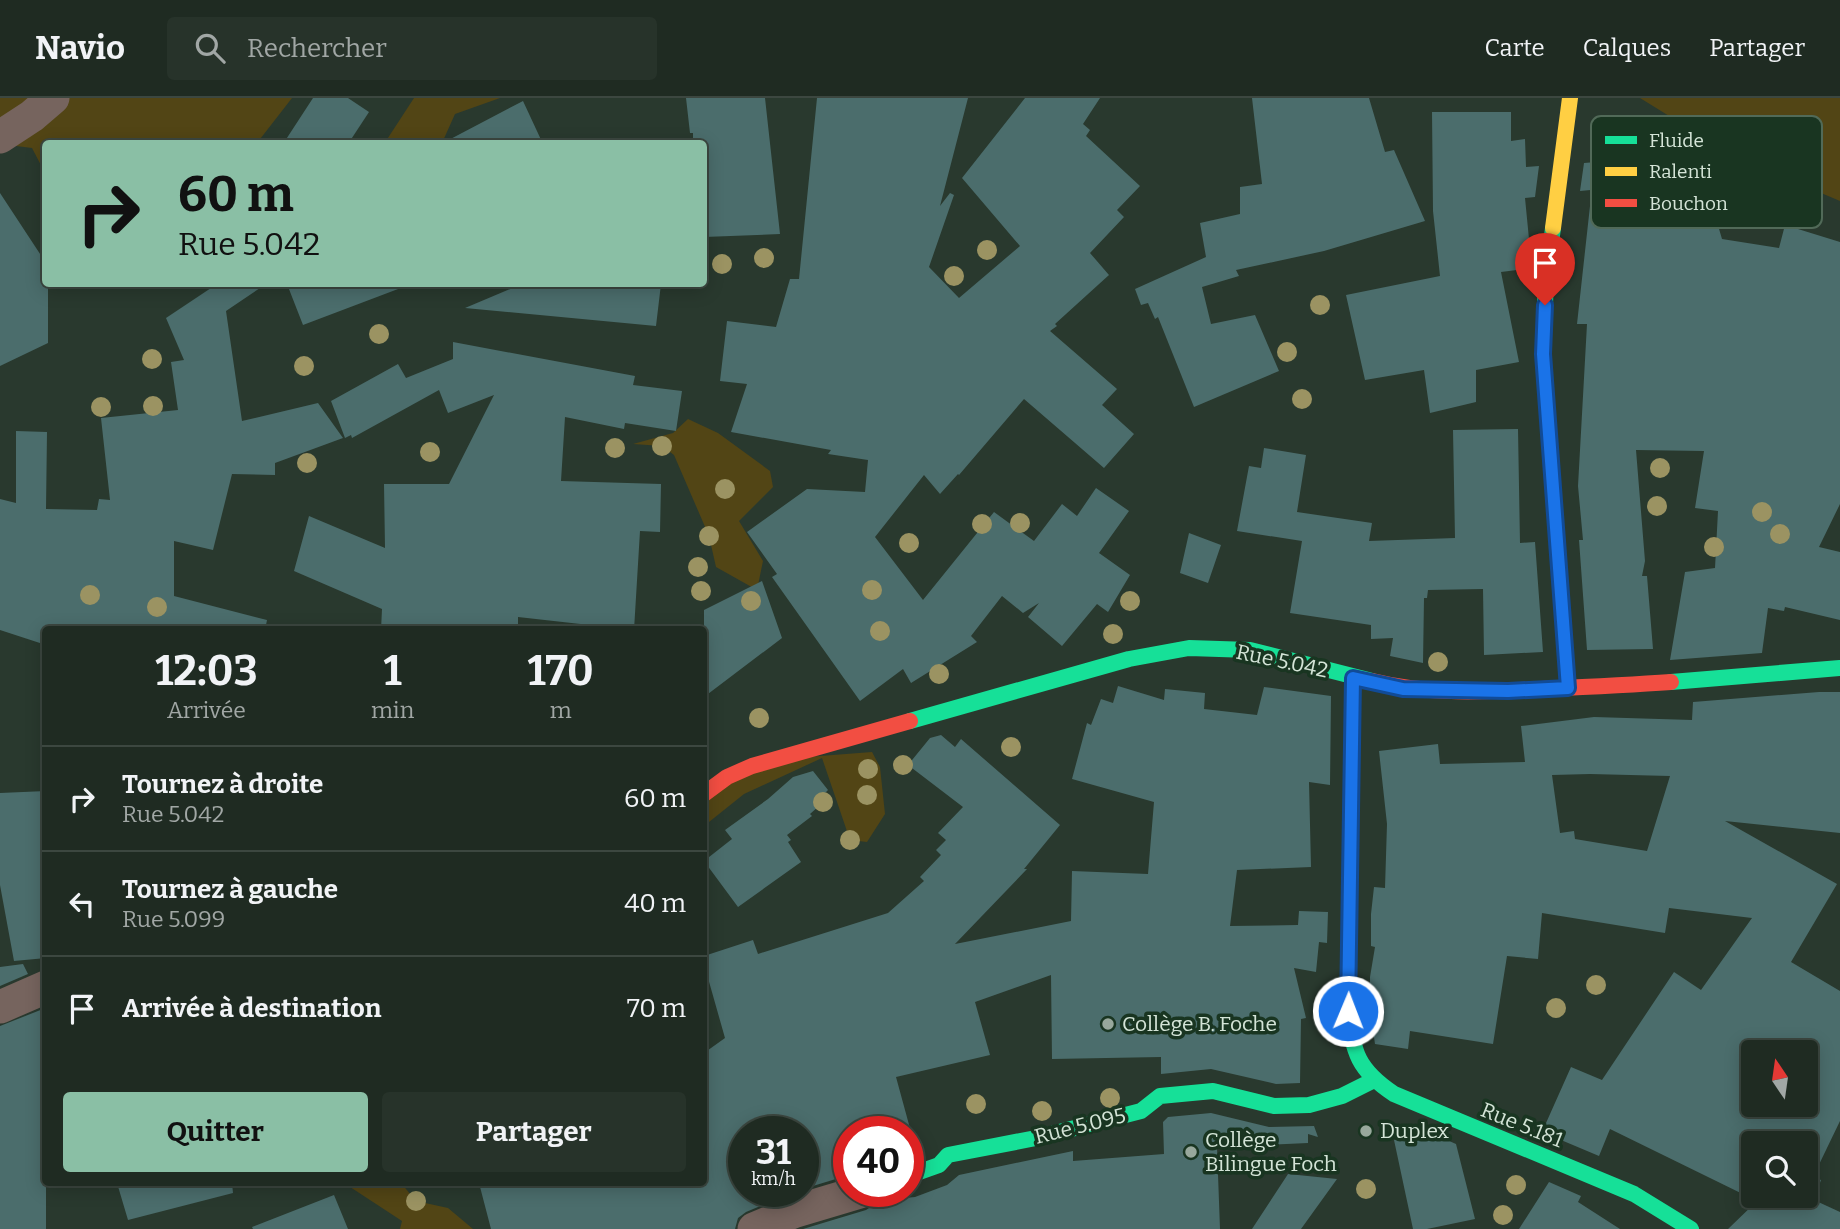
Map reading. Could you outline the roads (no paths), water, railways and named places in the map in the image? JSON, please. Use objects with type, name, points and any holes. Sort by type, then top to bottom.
[{"type":"street","points":[[0,137],[53,98]]},
{"type":"street","points":[[1568,688],[1543,354],[1546,280],[1570,98]]},
{"type":"street","name":"Rue 5.042","points":[[707,792],[727,777],[752,766],[1129,659],[1189,648],[1250,650],[1403,689],[1508,691],[1756,676],[1840,668]]},
{"type":"street","points":[[1353,678],[1348,1011],[1352,1045],[1362,1069],[1372,1081]]},
{"type":"street","points":[[0,1007],[42,990]]},
{"type":"street","name":"Rue 5.095","points":[[924,1170],[939,1165],[948,1156],[1036,1138],[1141,1111],[1160,1096],[1213,1091],[1274,1106],[1309,1105],[1342,1096],[1372,1081]]},
{"type":"street","name":"Rue 5.181","points":[[1372,1081],[1394,1094],[1634,1194],[1691,1229]]},
{"type":"street","points":[[754,1229],[793,1212],[833,1200]]},
{"type":"place","name":"Collège B. Foche","points":[[1108,1024]]},
{"type":"place","name":"Duplex","points":[[1366,1131]]},
{"type":"place","name":"Collège Bilingue Foch","points":[[1191,1152]]}]
